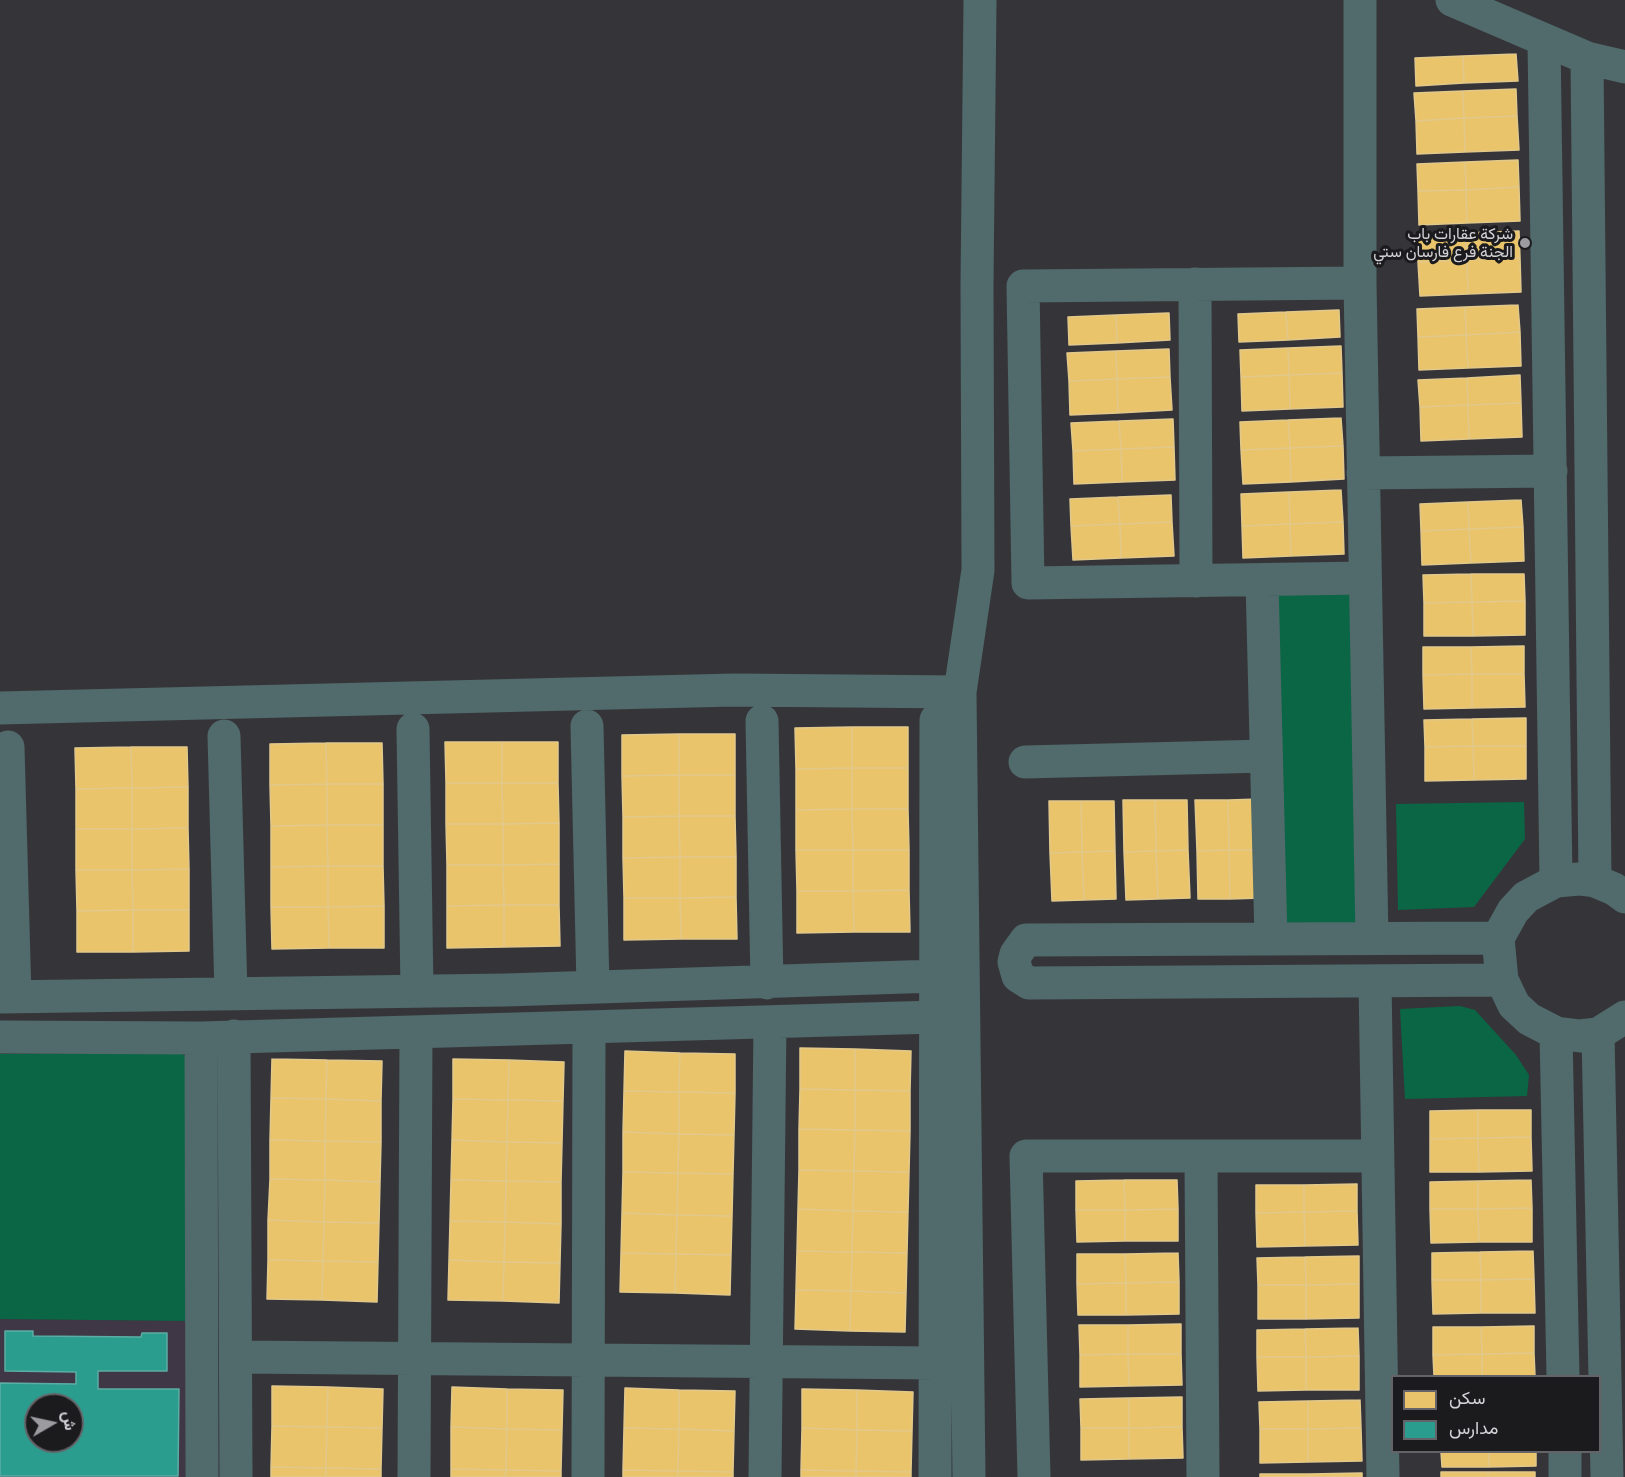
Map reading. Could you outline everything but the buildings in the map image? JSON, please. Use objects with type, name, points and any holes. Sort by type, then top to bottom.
[{"type":"street","points":[[969,1477],[960,692],[978,570],[980,0]]},
{"type":"street","points":[[1360,0],[1360,283],[1372,938]]},
{"type":"street","points":[[1452,0],[1587,58],[1625,66]]},
{"type":"street","points":[[1544,41],[1556,881]]},
{"type":"street","points":[[1587,58],[1595,881]]},
{"type":"street","points":[[1360,283],[1023,286],[1028,583],[1365,578]]},
{"type":"street","points":[[1195,285],[1196,581]]},
{"type":"street","points":[[1363,473],[1551,471]]},
{"type":"street","points":[[1262,581],[1271,939]]},
{"type":"street","points":[[0,708],[723,691],[960,692]]},
{"type":"street","points":[[935,1477],[936,720]]},
{"type":"street","points":[[762,722],[767,983]]},
{"type":"street","points":[[587,726],[593,987]]},
{"type":"street","points":[[413,729],[417,991]]},
{"type":"street","points":[[224,736],[231,994]]},
{"type":"street","points":[[8,747],[7,997],[506,990],[936,976]]},
{"type":"street","points":[[1025,762],[1266,756]]},
{"type":"street","points":[[1625,897],[1614,889],[1595,881],[1579,879],[1556,881],[1526,897],[1513,912],[1498,938],[1502,980],[1514,1005],[1529,1019],[1556,1033],[1598,1034],[1625,1017]]},
{"type":"street","points":[[1498,938],[1026,940],[1016,954],[1014,962],[1018,976],[1029,983],[1502,980]]},
{"type":"street","points":[[1375,981],[1377,1156],[1388,1412],[1383,1477]]},
{"type":"street","points":[[506,990],[507,1029]]},
{"type":"street","points":[[0,1037],[201,1038],[936,1017]]},
{"type":"street","points":[[765,1477],[770,1022]]},
{"type":"street","points":[[588,1477],[589,1027]]},
{"type":"street","points":[[414,1477],[416,1032]]},
{"type":"street","points":[[1556,1033],[1563,1375]]},
{"type":"street","points":[[1598,1034],[1613,1471]]},
{"type":"street","points":[[234,1036],[236,1477]]},
{"type":"street","points":[[201,1038],[202,1477]]},
{"type":"street","points":[[1034,1477],[1026,1156],[1377,1156]]},
{"type":"street","points":[[1201,1156],[1203,1477]]},
{"type":"street","points":[[237,1357],[936,1364]]},
{"type":"street","points":[[1564,1453],[1565,1477]]},
{"type":"shaded area","points":[[0,1319],[186,1321],[185,1477],[0,1477]]},
{"type":"green space","points":[[1348,594],[1352,596],[1357,923],[1285,925],[1275,595]]},
{"type":"green space","points":[[1524,802],[1525,839],[1474,907],[1398,910],[1396,804]]},
{"type":"green space","points":[[1460,1006],[1475,1010],[1516,1055],[1529,1075],[1527,1096],[1405,1099],[1400,1009]]},
{"type":"green space","points":[[181,1053],[185,1056],[188,1321],[0,1319],[0,1054]]},
{"type":"place","name":"شرکة عقارات باب الجنة فرع فارسان ستي","points":[[1525,243]]}]
